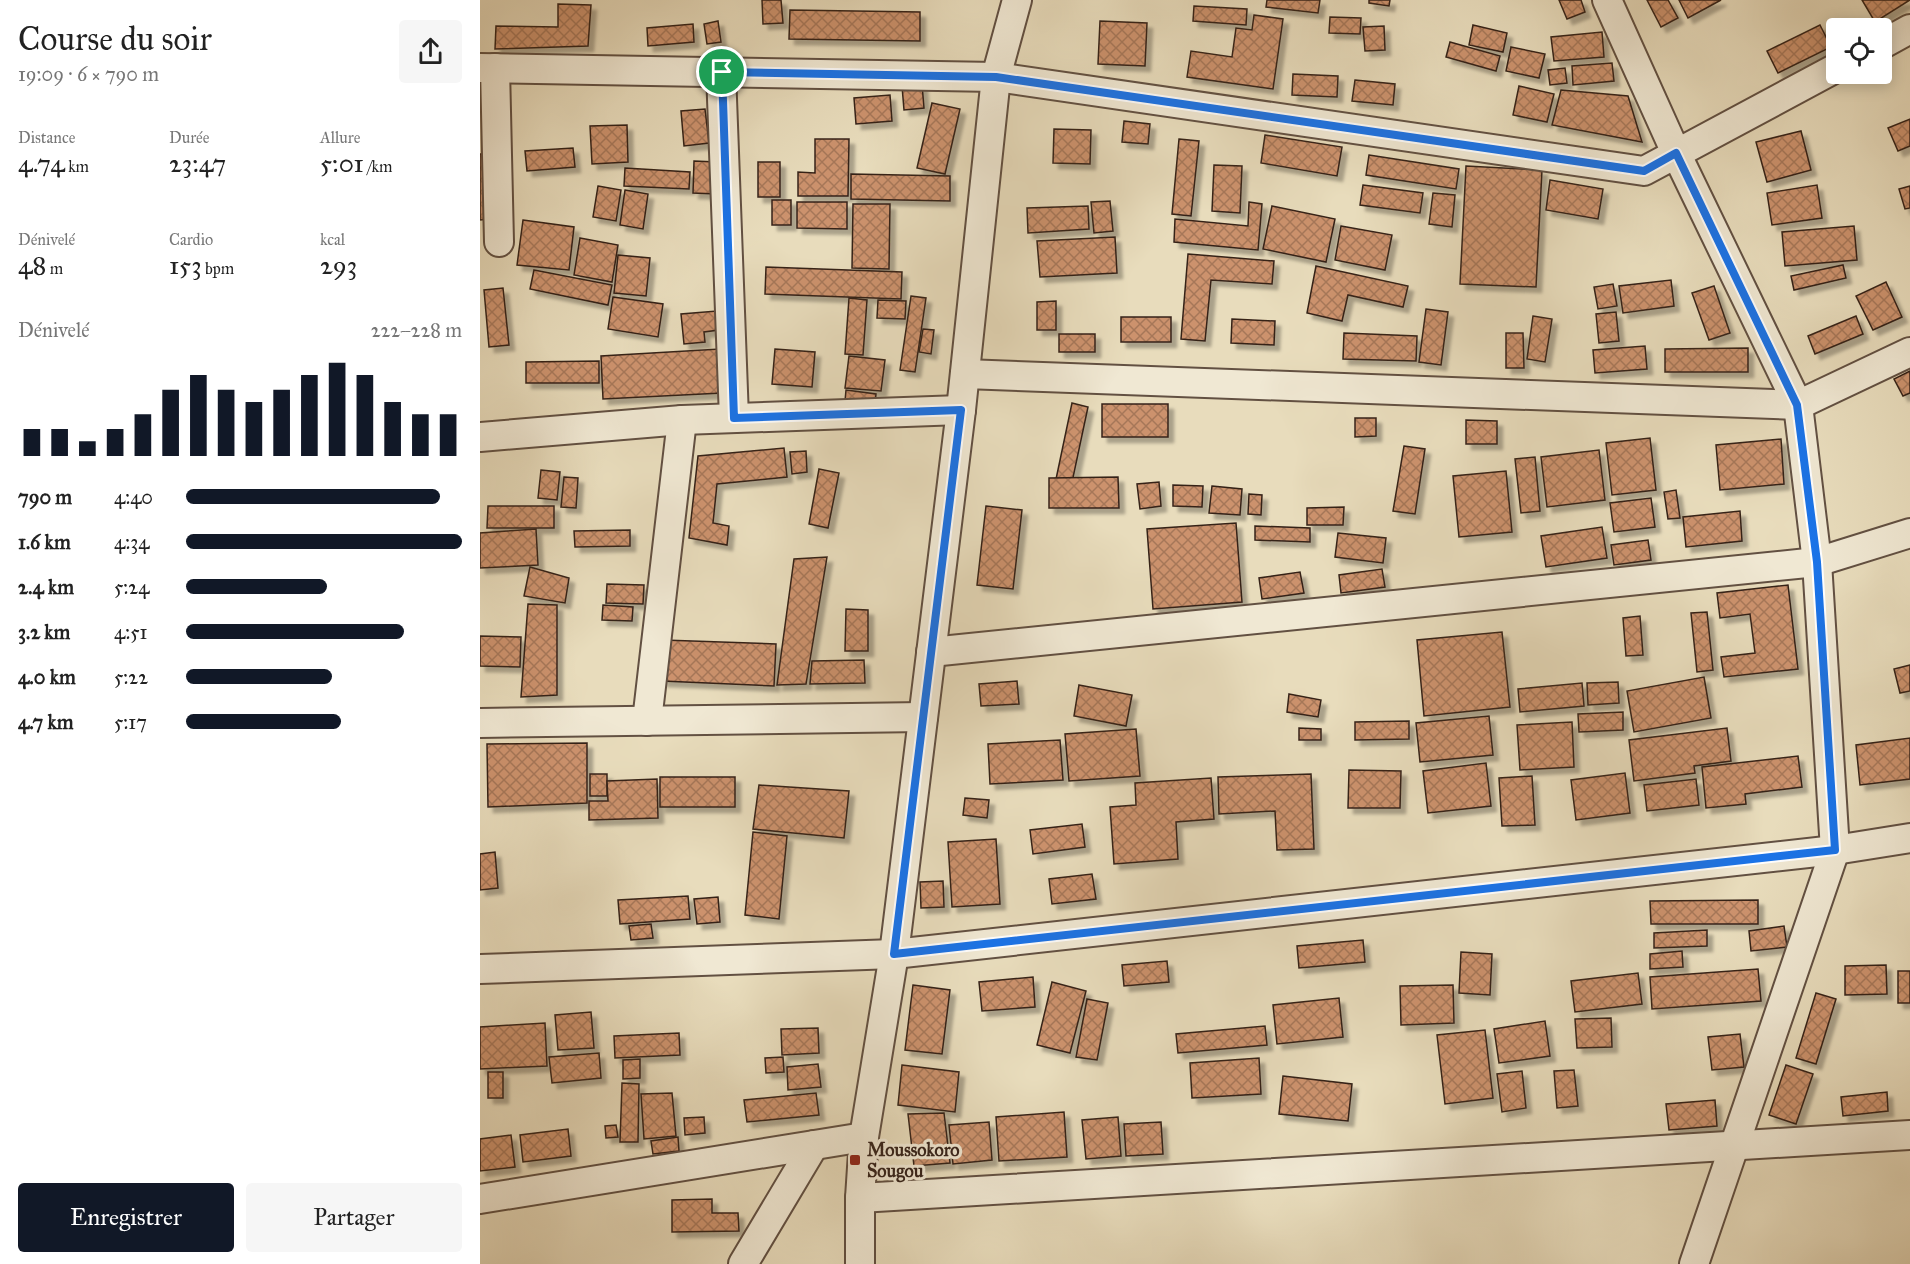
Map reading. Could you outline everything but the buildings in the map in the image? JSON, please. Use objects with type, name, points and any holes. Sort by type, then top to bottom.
[{"type":"street","points":[[860,1264],[860,1198],[864,1137],[894,954],[961,410],[996,77],[1017,0]]},
{"type":"street","points":[[1607,0],[1676,153],[1797,405],[1817,562],[1835,850],[1694,1264]]},
{"type":"street","points":[[1892,39],[1910,29]]},
{"type":"street","points":[[499,242],[487,68],[996,77],[1644,171],[1826,73]]},
{"type":"street","points":[[722,72],[734,418]]},
{"type":"street","points":[[964,374],[1797,405],[1910,352]]},
{"type":"street","points":[[480,437],[682,420],[961,410]]},
{"type":"street","points":[[647,721],[682,420]]},
{"type":"street","points":[[931,652],[1817,562],[1910,533]]},
{"type":"street","points":[[480,723],[923,717]]},
{"type":"street","points":[[480,969],[894,954],[1835,850],[1910,838]]},
{"type":"street","points":[[860,1198],[1910,1135]]},
{"type":"street","points":[[480,1199],[864,1137]]},
{"type":"street","points":[[743,1264],[814,1145]]},
{"type":"place","name":"Moussokoro Sougou","points":[[855,1160]]},
{"type":"route","points":[[722,72],[996,77],[1644,171],[1676,153],[1797,405],[1817,562],[1835,850],[894,954],[961,410],[734,418],[722,72]]}]
